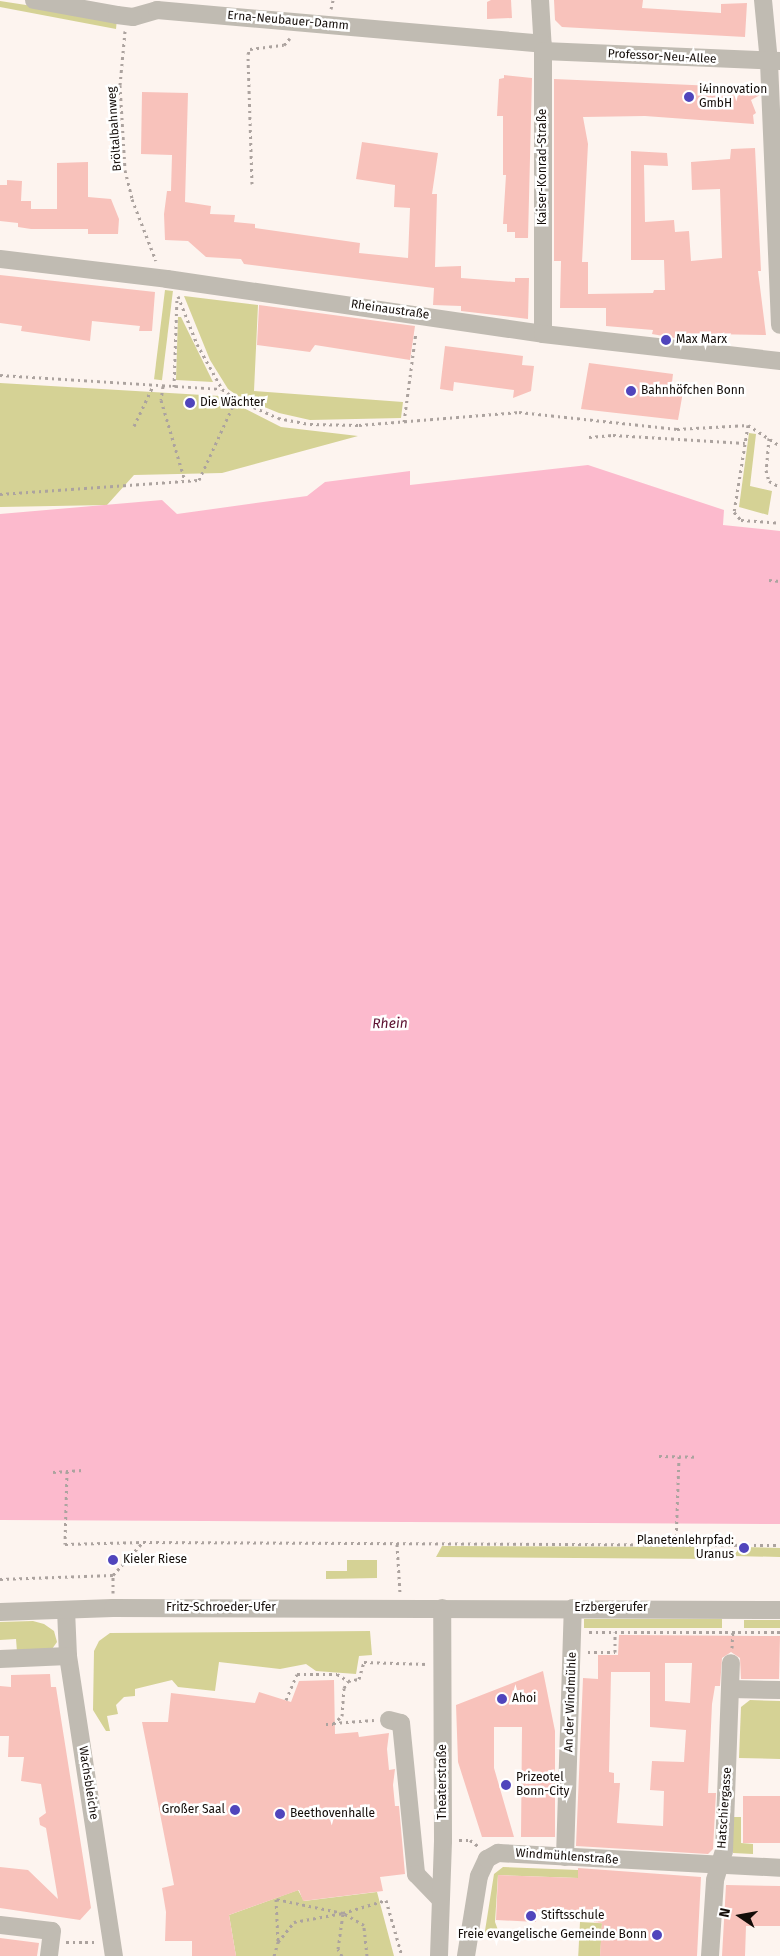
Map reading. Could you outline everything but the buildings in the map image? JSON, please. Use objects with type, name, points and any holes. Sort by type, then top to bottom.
[{"type":"street","name":"Erna-Neubauer-Damm","points":[[34,0],[125,20],[157,10],[543,48]]},
{"type":"street","name":"Kaiser-Konrad-Straße","points":[[540,0],[543,48],[543,334]]},
{"type":"street","points":[[763,0],[774,61],[780,325]]},
{"type":"street","name":"Professor-Neu-Allee","points":[[543,48],[774,61]]},
{"type":"street","name":"Rheinaustraße","points":[[0,259],[167,279],[418,314],[543,334],[780,361]]},
{"type":"street","name":"Fritz-Schroeder-Ufer","points":[[0,1612],[442,1608]]},
{"type":"street","name":"Erzbergerufer","points":[[442,1608],[780,1610]]},
{"type":"street","name":"Theaterstraße","points":[[439,1956],[442,1608]]},
{"type":"street","name":"An der Windmühle","points":[[565,1857],[573,1608]]},
{"type":"street","name":"Wachsbleiche","points":[[66,1610],[68,1656],[114,1956]]},
{"type":"street","points":[[0,1659],[68,1656]]},
{"type":"street","name":"Hatschiergasse","points":[[710,1956],[719,1866],[726,1822],[731,1663]]},
{"type":"street","points":[[731,1689],[780,1690]]},
{"type":"street","points":[[389,1720],[402,1723],[416,1874],[440,1899]]},
{"type":"street","name":"Windmühlenstraße","points":[[466,1956],[479,1876],[487,1859],[498,1853],[780,1868]]},
{"type":"street","points":[[0,1925],[52,1931],[49,1956]]},
{"type":"path","points":[[332,7],[333,0]]},
{"type":"path","name":"Bröltalbahnweg","points":[[125,20],[120,85],[125,170],[150,250],[167,279]]},
{"type":"path","points":[[252,184],[248,54],[250,49],[290,41]]},
{"type":"path","points":[[174,387],[177,295],[200,351],[222,389],[236,400],[278,418],[310,424],[404,423],[519,412],[677,429],[748,425],[780,446]]},
{"type":"path","points":[[404,423],[418,314]]},
{"type":"path","points":[[0,376],[222,389]]},
{"type":"path","points":[[134,426],[153,386]]},
{"type":"path","points":[[163,386],[160,400],[185,481]]},
{"type":"path","points":[[2,494],[199,480],[236,400]]},
{"type":"path","points":[[748,425],[734,512],[741,520],[780,523]]},
{"type":"path","points":[[589,437],[613,435],[745,443]]},
{"type":"path","points":[[769,437],[766,470],[769,481],[780,487]]},
{"type":"path","points":[[769,580],[780,581]]},
{"type":"path","points":[[659,1456],[698,1457]]},
{"type":"path","points":[[676,1543],[679,1456]]},
{"type":"path","points":[[53,1472],[83,1470]]},
{"type":"path","points":[[67,1471],[65,1544],[143,1542],[397,1544],[676,1543],[780,1545]]},
{"type":"path","points":[[0,1579],[113,1575],[143,1542]]},
{"type":"path","points":[[397,1544],[401,1607]]},
{"type":"path","points":[[573,1632],[733,1630],[780,1632]]},
{"type":"path","points":[[573,1651],[615,1652],[616,1632]]},
{"type":"path","points":[[286,1700],[297,1674],[337,1674],[348,1681],[359,1679],[364,1662],[407,1663]]},
{"type":"path","points":[[333,1724],[342,1716],[341,1704],[348,1681]]},
{"type":"path","points":[[326,1724],[389,1720]]},
{"type":"path","points":[[464,1840],[475,1843]]},
{"type":"path","points":[[274,1956],[278,1942],[276,1899],[343,1913],[364,1925],[367,1956]]},
{"type":"path","points":[[278,1942],[294,1922],[343,1913],[386,1900],[402,1956]]},
{"type":"path","points":[[342,1956],[338,1948],[343,1913]]},
{"type":"path","points":[[72,1943],[87,1942]]},
{"type":"shaded area","points":[[0,1],[117,19],[116,29],[0,7]]},
{"type":"shaded area","points":[[165,290],[173,291],[162,380],[154,379]]},
{"type":"shaded area","points":[[184,296],[258,305],[254,391],[403,402],[401,418],[310,420],[279,413],[238,396],[228,389],[210,360]]},
{"type":"shaded area","points":[[178,317],[181,317],[213,382],[176,380]]},
{"type":"shaded area","points":[[0,383],[220,396],[281,427],[358,436],[222,473],[134,475],[107,505],[0,507]]},
{"type":"shaded area","points":[[749,433],[756,434],[750,486],[772,491],[768,515],[739,507]]},
{"type":"shaded area","points":[[442,1546],[707,1547],[712,1548],[716,1559],[436,1557]]},
{"type":"shaded area","points":[[740,1547],[780,1548],[780,1557],[733,1556]]},
{"type":"shaded area","points":[[347,1560],[377,1560],[377,1578],[326,1579],[326,1571],[347,1571]]},
{"type":"shaded area","points":[[584,1619],[722,1619],[722,1628],[584,1628]]},
{"type":"shaded area","points":[[744,1620],[780,1620],[780,1628],[744,1628]]},
{"type":"shaded area","points":[[33,1621],[44,1624],[54,1631],[57,1642],[52,1649],[17,1652],[16,1639],[0,1640],[0,1622]]},
{"type":"shaded area","points":[[370,1631],[372,1655],[359,1656],[356,1674],[316,1671],[306,1664],[280,1669],[219,1662],[215,1691],[178,1687],[172,1680],[135,1689],[135,1696],[124,1697],[116,1705],[118,1714],[107,1716],[110,1731],[106,1731],[93,1710],[94,1651],[99,1641],[110,1633]]},
{"type":"shaded area","points":[[750,1700],[780,1701],[780,1759],[739,1758],[741,1707]]},
{"type":"shaded area","points":[[733,1817],[741,1817],[741,1843],[753,1844],[753,1854],[733,1853]]},
{"type":"shaded area","points":[[503,1867],[578,1870],[578,1878],[498,1875],[495,1922],[498,1930],[493,1935],[484,1937],[494,1874]]},
{"type":"shaded area","points":[[298,1890],[304,1901],[377,1892],[394,1956],[236,1956],[229,1915]]},
{"type":"shaded area","points":[[580,1922],[602,1923],[600,1956],[578,1956]]},
{"type":"water","name":"Rhein","points":[[588,465],[724,510],[723,525],[780,531],[780,1524],[0,1520],[0,514],[162,500],[177,514],[307,496],[325,482],[410,471],[410,485]]},
{"type":"place","name":"i4innovation GmbH","points":[[689,97]]},
{"type":"place","name":"Max Marx","points":[[666,340]]},
{"type":"place","name":"Bahnhöfchen Bonn","points":[[631,391]]},
{"type":"place","name":"Die Wächter","points":[[190,403]]},
{"type":"place","name":"Planetenlehrpfad: Uranus","points":[[744,1548]]},
{"type":"place","name":"Kieler Riese","points":[[113,1560]]},
{"type":"place","name":"Ahoi","points":[[502,1699]]},
{"type":"place","name":"Prizeotel Bonn-City","points":[[506,1785]]},
{"type":"place","name":"Großer Saal","points":[[235,1810]]},
{"type":"place","name":"Beethovenhalle","points":[[280,1814]]},
{"type":"place","name":"Stiftsschule","points":[[531,1916]]},
{"type":"place","name":"Freie evangelische Gemeinde Bonn","points":[[657,1935]]}]
